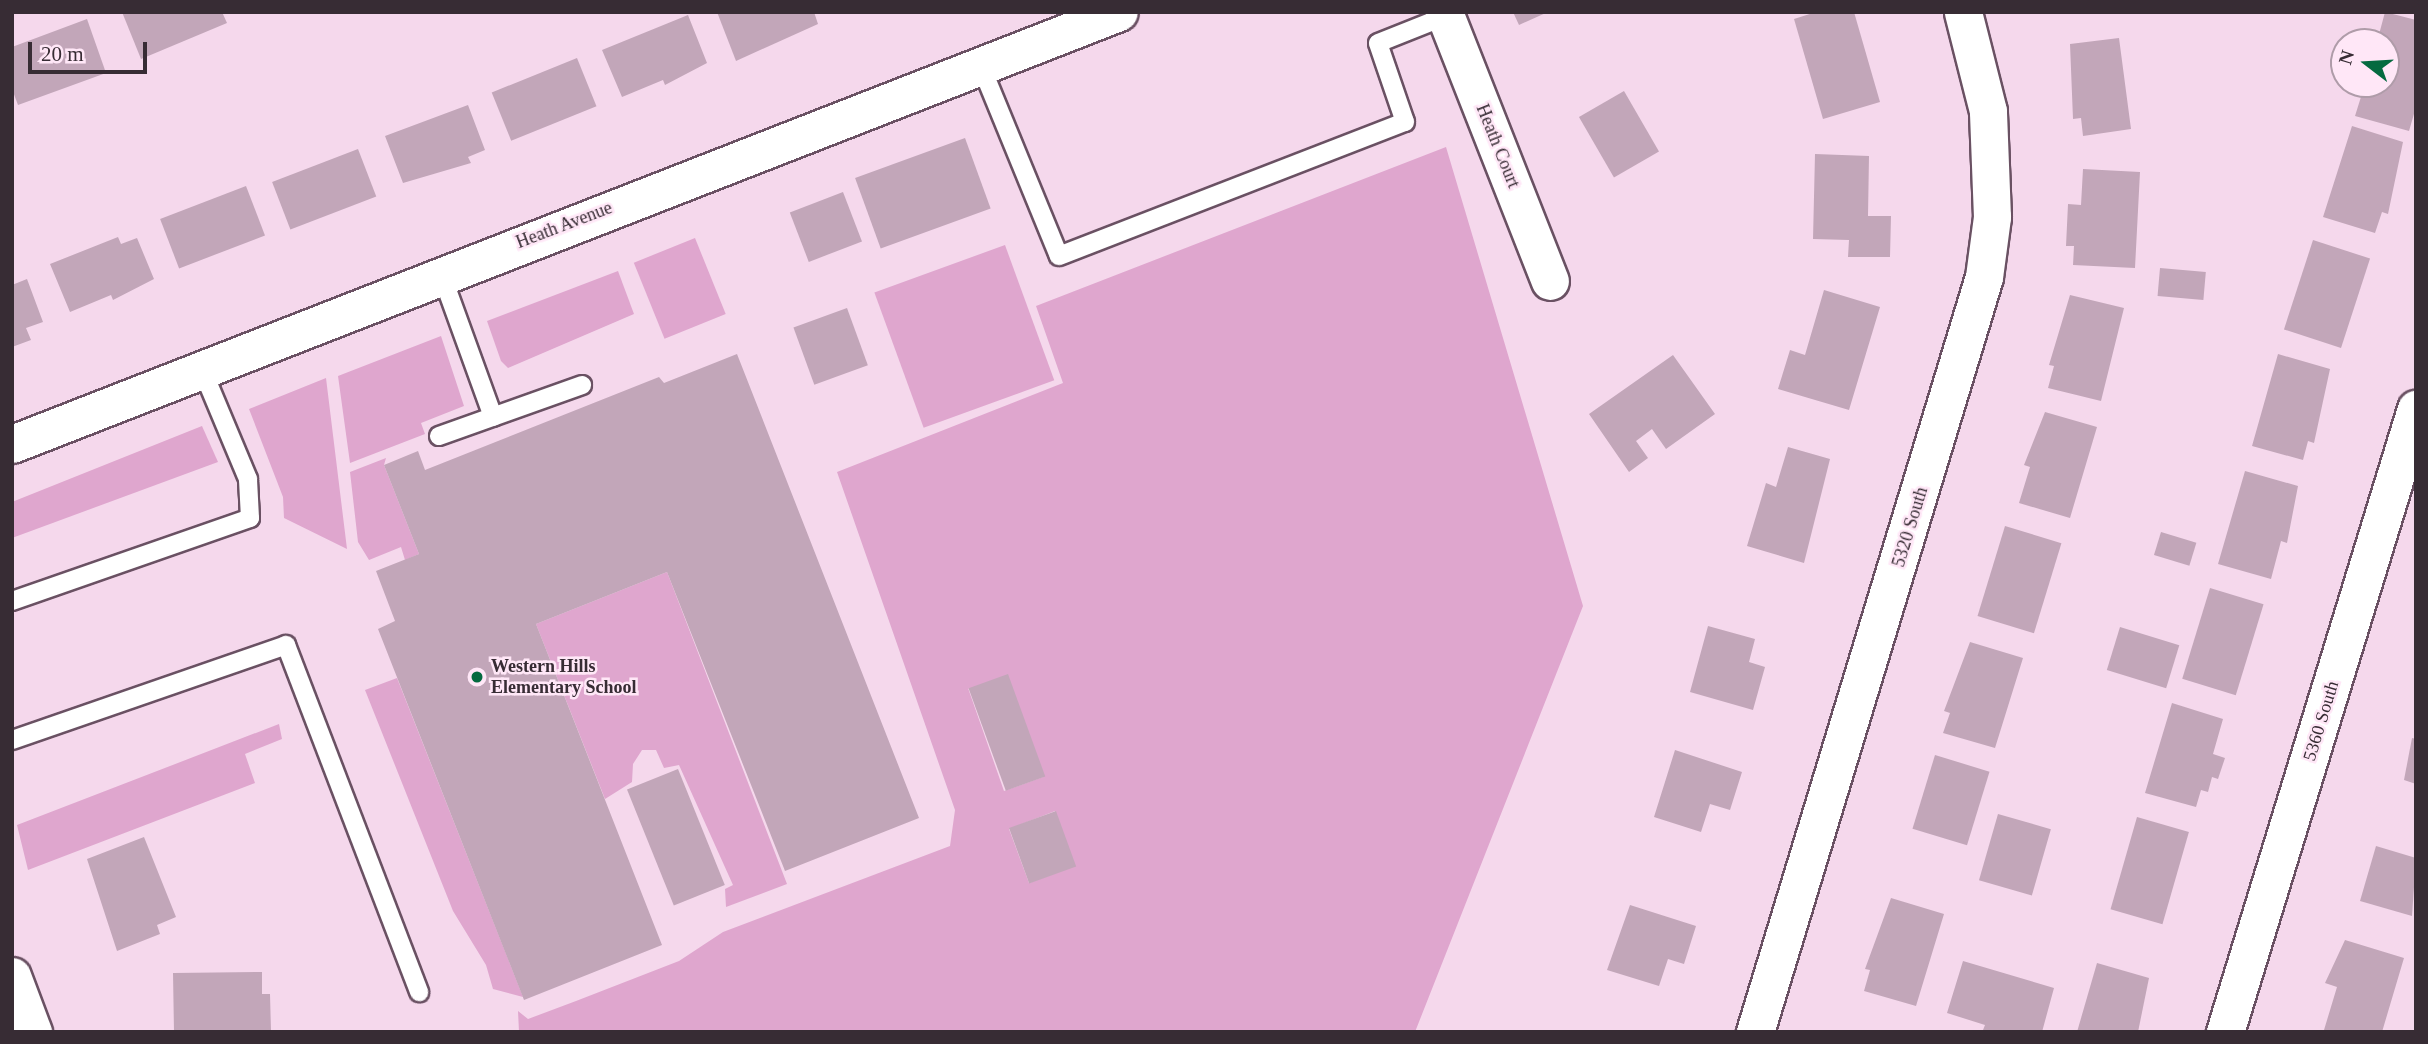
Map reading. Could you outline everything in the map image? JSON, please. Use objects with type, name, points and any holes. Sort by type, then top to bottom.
[{"type":"street","name":"Heath Avenue","points":[[12,444],[441,273],[1119,12]]},
{"type":"street","name":"5320 South","points":[[1755,1032],[1984,277],[1992,217],[1988,111],[1964,12]]},
{"type":"street","name":"Heath Court","points":[[1445,14],[1550,281]]},
{"type":"street","name":"5360 South","points":[[2225,1032],[2416,409]]},
{"type":"street","points":[[12,976],[33,1032]]},
{"type":"lane","points":[[981,66],[1059,256],[1405,122],[1378,43],[1445,14]]},
{"type":"lane","points":[[441,273],[493,416]]},
{"type":"lane","points":[[12,601],[250,518],[248,479],[202,369]]},
{"type":"lane","points":[[439,436],[582,385]]},
{"type":"lane","points":[[12,740],[286,645],[419,992]]},
{"type":"shaded area","points":[[1446,147],[1583,606],[1415,1032],[519,1032],[518,1011],[528,1019],[576,1001],[679,961],[723,932],[950,846],[955,810],[837,472],[1063,383],[1036,306]],"holes":[[[968,688],[1043,777],[1004,791]],[[1055,811],[1075,866],[1029,883],[1009,829]]]},
{"type":"shaded area","points":[[695,238],[726,314],[665,339],[634,263]]},
{"type":"shaded area","points":[[1005,245],[1054,380],[924,428],[874,293]]},
{"type":"shaded area","points":[[618,271],[634,314],[508,368],[501,361],[487,321]]},
{"type":"shaded area","points":[[441,336],[464,406],[421,423],[425,434],[350,463],[338,376]]},
{"type":"shaded area","points":[[326,378],[347,549],[284,518],[283,497],[249,409]]},
{"type":"shaded area","points":[[202,426],[218,462],[12,538],[12,502]]},
{"type":"shaded area","points":[[386,458],[384,465],[419,554],[405,560],[401,547],[369,560],[358,542],[350,472]]},
{"type":"shaded area","points":[[667,572],[787,884],[726,907],[725,889],[733,885],[679,765],[664,768],[656,750],[642,750],[633,764],[632,782],[605,799],[536,624]]},
{"type":"shaded area","points":[[397,678],[523,997],[493,989],[486,965],[453,911],[365,690]]},
{"type":"shaded area","points":[[279,724],[282,739],[245,754],[255,783],[28,870],[17,825]]},
{"type":"building","points":[[122,12],[222,12],[227,23],[141,59]]},
{"type":"building","points":[[717,12],[814,12],[818,24],[736,61]]},
{"type":"building","points":[[1513,12],[1548,12],[1519,25]]},
{"type":"building","points":[[1816,12],[1854,12],[1880,102],[1823,119],[1794,19]]},
{"type":"building","points":[[2385,12],[2416,20],[2416,107],[2409,131],[2355,116],[2361,98],[2400,98],[2400,28],[2381,28]]},
{"type":"building","points":[[688,15],[707,63],[665,85],[663,80],[622,97],[602,50]]},
{"type":"building","points":[[87,19],[106,73],[18,105],[12,89],[12,47]]},
{"type":"building","points":[[2119,38],[2131,129],[2083,136],[2081,118],[2073,119],[2070,44]]},
{"type":"building","points":[[577,58],[596,106],[511,141],[492,92]]},
{"type":"building","points":[[1624,91],[1659,152],[1614,178],[1579,117]]},
{"type":"building","points":[[468,105],[485,150],[468,157],[471,163],[403,183],[385,136]]},
{"type":"building","points":[[2352,126],[2403,142],[2388,214],[2382,212],[2375,233],[2323,217]]},
{"type":"building","points":[[965,138],[991,208],[881,248],[855,178]]},
{"type":"building","points":[[358,149],[376,197],[290,230],[272,182]]},
{"type":"building","points":[[1815,154],[1869,156],[1868,216],[1891,216],[1890,257],[1848,257],[1849,240],[1813,239]]},
{"type":"building","points":[[2083,169],[2140,172],[2135,268],[2073,265],[2074,246],[2066,246],[2068,204],[2081,205]]},
{"type":"building","points":[[246,186],[265,235],[179,268],[160,219]]},
{"type":"building","points":[[843,192],[862,241],[809,262],[790,212]]},
{"type":"building","points":[[118,237],[121,244],[137,238],[154,279],[113,300],[111,295],[70,312],[50,264]]},
{"type":"building","points":[[2313,240],[2370,259],[2341,348],[2284,329]]},
{"type":"building","points":[[2160,268],[2206,272],[2203,300],[2158,296]]},
{"type":"building","points":[[27,279],[43,322],[26,328],[31,340],[12,347],[12,285]]},
{"type":"building","points":[[1824,290],[1880,307],[1849,410],[1778,389],[1790,350],[1805,355]]},
{"type":"building","points":[[2070,295],[2124,308],[2101,401],[2048,388],[2054,366],[2049,365]]},
{"type":"building","points":[[847,308],[868,365],[814,385],[793,327]]},
{"type":"building","name":"Western Hills Elementary School","points":[[737,354],[919,818],[785,871],[667,572],[536,624],[662,945],[524,1000],[378,629],[395,621],[376,571],[419,554],[384,465],[418,451],[425,470],[659,377],[664,383]]},
{"type":"building","points":[[2278,354],[2330,369],[2314,443],[2308,441],[2303,460],[2252,446]]},
{"type":"building","points":[[1673,355],[1715,414],[1666,449],[1652,429],[1636,441],[1648,458],[1629,472],[1589,414]]},
{"type":"building","points":[[2045,412],[2097,427],[2070,518],[2019,503],[2030,467],[2024,465]]},
{"type":"building","points":[[1788,447],[1830,459],[1804,563],[1747,546],[1766,483],[1776,487]]},
{"type":"building","points":[[2245,471],[2298,486],[2287,543],[2281,541],[2271,579],[2218,564]]},
{"type":"building","points":[[2005,526],[2061,543],[2034,633],[1978,616]]},
{"type":"building","points":[[2161,532],[2196,543],[2189,566],[2154,555]]},
{"type":"building","points":[[2210,588],[2264,604],[2236,695],[2182,679]]},
{"type":"building","points":[[1708,626],[1755,639],[1749,662],[1765,667],[1753,710],[1690,692]]},
{"type":"building","points":[[2120,627],[2179,645],[2166,688],[2107,670]]},
{"type":"building","points":[[1970,642],[2023,658],[1995,748],[1943,733],[1950,713],[1944,711]]},
{"type":"building","points":[[1008,674],[1045,776],[1006,791],[969,688]]},
{"type":"building","points":[[2172,703],[2223,719],[2213,754],[2225,758],[2218,779],[2212,777],[2208,792],[2201,790],[2196,807],[2145,793]]},
{"type":"building","points":[[2412,738],[2416,739],[2416,784],[2404,780]]},
{"type":"building","points":[[1675,750],[1742,772],[1730,810],[1710,804],[1701,832],[1654,817]]},
{"type":"building","points":[[1935,755],[1990,772],[1967,845],[1912,829]]},
{"type":"building","points":[[678,769],[725,885],[674,906],[627,790]]},
{"type":"building","points":[[1056,811],[1076,866],[1029,884],[1009,828]]},
{"type":"building","points":[[1998,814],[2051,829],[2032,895],[1979,880]]},
{"type":"building","points":[[2137,817],[2189,832],[2162,924],[2111,909]]},
{"type":"building","points":[[144,837],[176,917],[157,925],[160,934],[117,951],[87,859]]},
{"type":"building","points":[[2376,846],[2416,858],[2412,916],[2360,901]]},
{"type":"building","points":[[1891,898],[1944,914],[1916,1006],[1864,991],[1870,970],[1865,969]]},
{"type":"building","points":[[1630,905],[1696,926],[1684,964],[1668,959],[1659,986],[1607,970]]},
{"type":"building","points":[[2345,940],[2404,958],[2382,1032],[2324,1030],[2337,987],[2325,983]]},
{"type":"building","points":[[1963,961],[2054,988],[2042,1032],[1990,1032],[1983,1030],[1985,1025],[1947,1013]]},
{"type":"building","points":[[2097,963],[2149,978],[2138,1032],[2077,1032]]},
{"type":"building","points":[[262,972],[262,994],[270,994],[271,1032],[174,1032],[173,973]]},
{"type":"place","name":"Western Hills Elementary School","points":[[477,677]]}]
